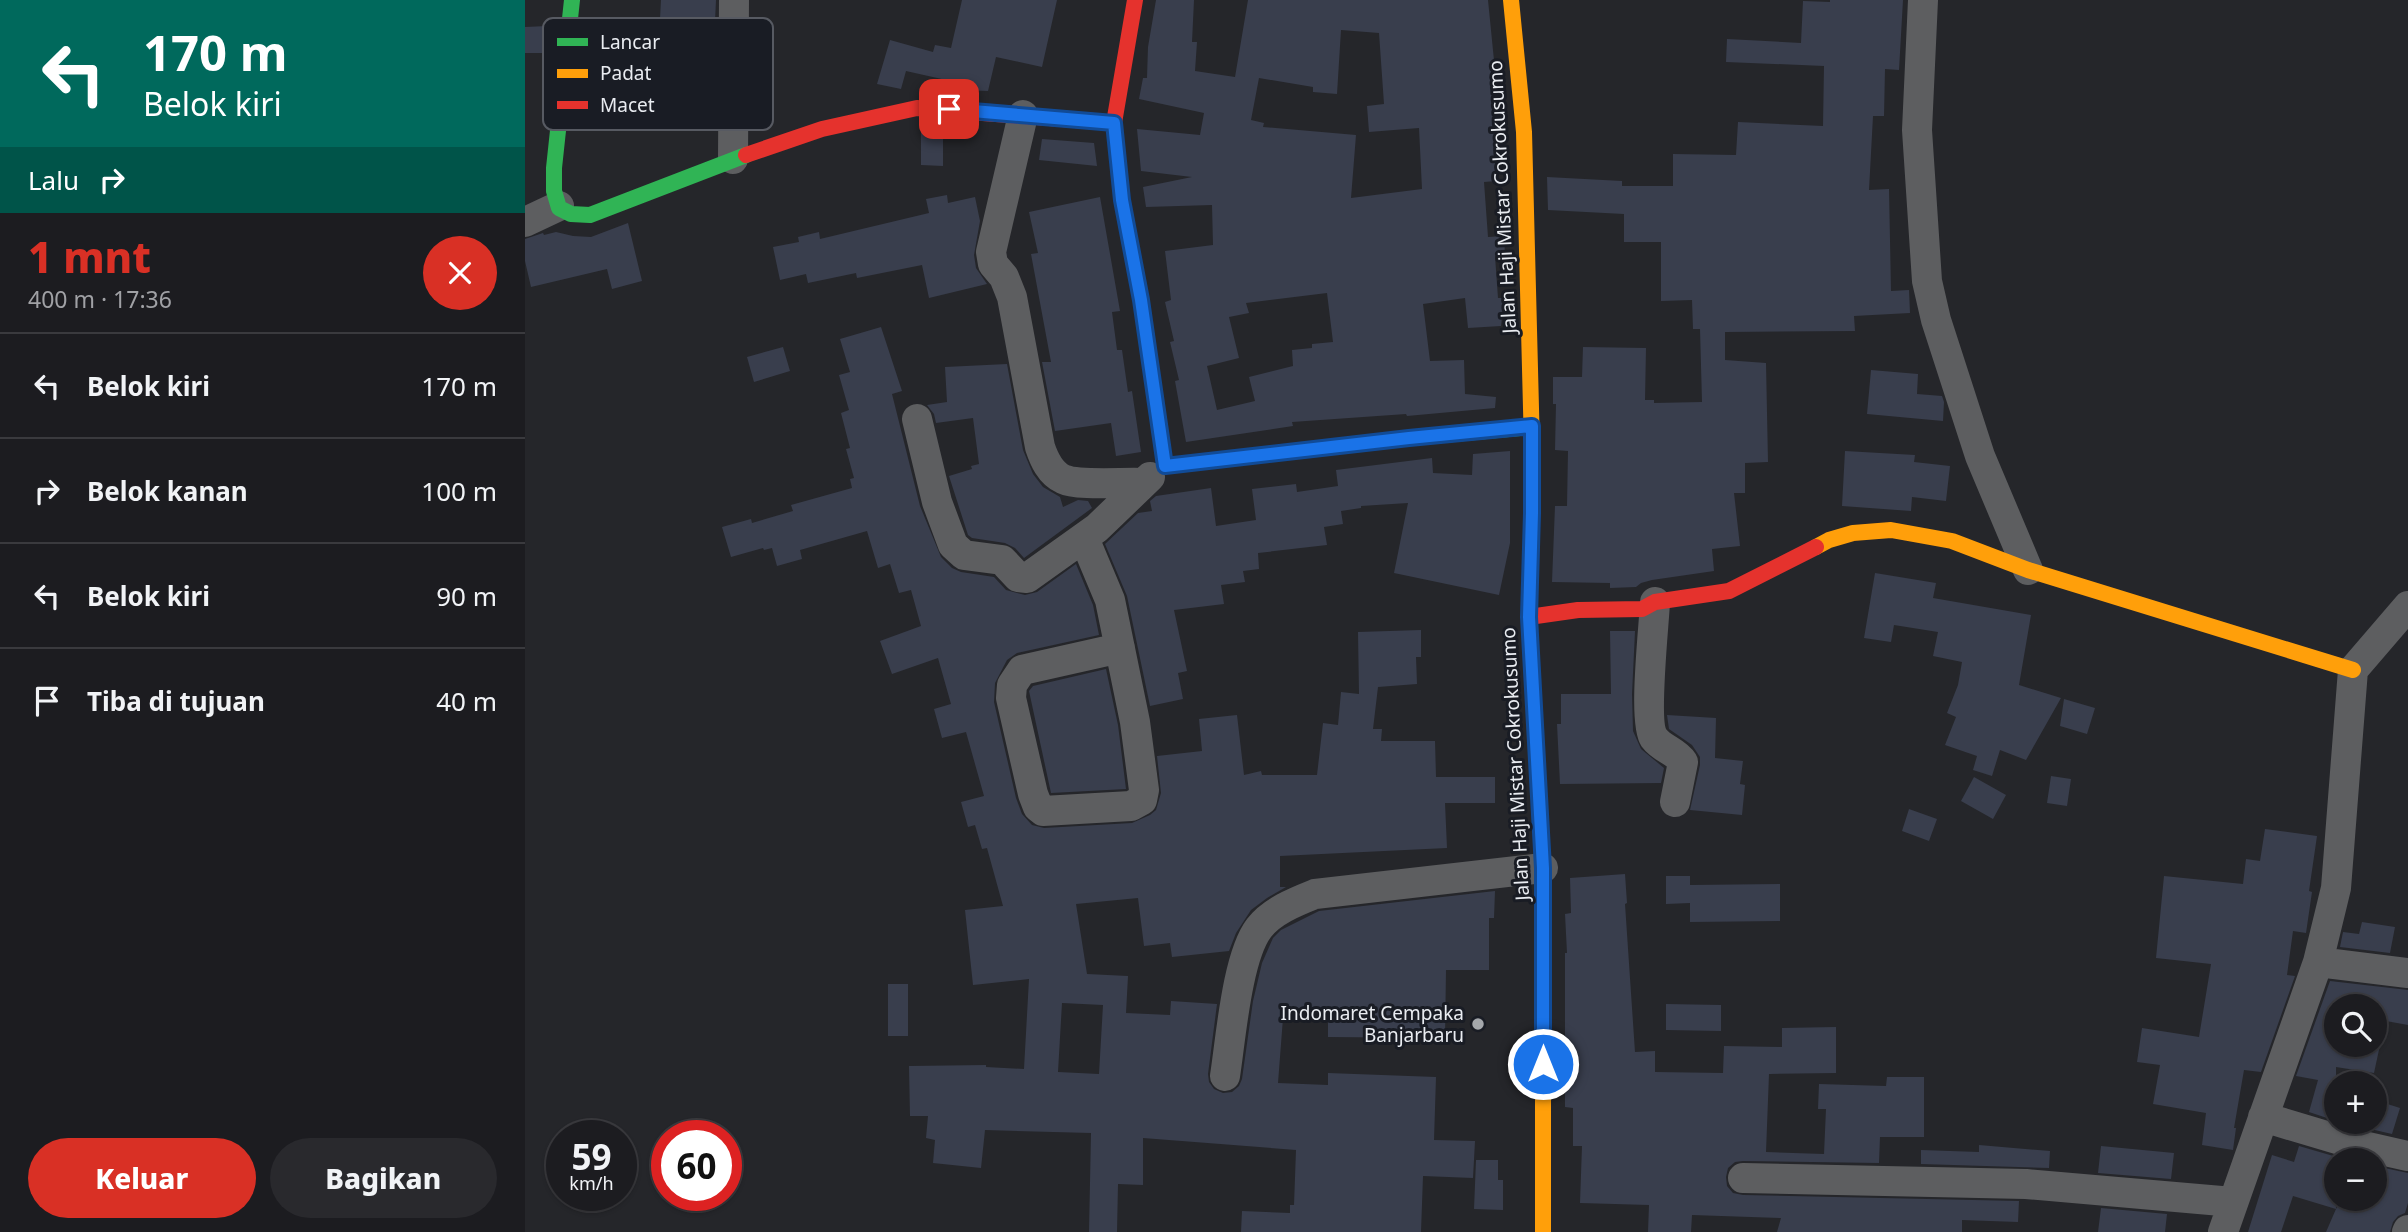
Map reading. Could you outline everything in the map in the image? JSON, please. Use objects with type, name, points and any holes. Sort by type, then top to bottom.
[{"type":"street","points":[[570,18],[572,0]]},
{"type":"street","points":[[734,0],[734,18]]},
{"type":"street","points":[[917,419],[937,502],[958,551],[964,555],[1002,560],[1018,577],[1027,578],[1084,538],[1153,474],[1141,300],[1122,200],[1114,123],[1135,0]]},
{"type":"street","name":"Jalan Haji Mistar Cokrokusumo","points":[[1511,0],[1524,132],[1532,426],[1529,617],[1543,868],[1543,1232]]},
{"type":"street","points":[[1923,0],[1917,130],[1927,281],[1948,361],[1980,456],[2028,570]]},
{"type":"street","points":[[558,130],[555,202],[562,211],[574,216],[590,215],[733,159],[822,129],[916,108],[1114,123]]},
{"type":"street","points":[[1023,115],[991,252],[993,264],[1004,277],[1012,297],[1040,447],[1051,469],[1065,480],[1153,474],[1409,438],[1532,426]]},
{"type":"street","points":[[733,130],[733,159]]},
{"type":"street","points":[[525,222],[559,206]]},
{"type":"street","points":[[1529,617],[1578,610],[1642,609],[1655,602],[1729,591],[1829,540],[1853,533],[1891,530],[1952,541],[2028,570],[2353,670]]},
{"type":"street","points":[[1084,538],[1109,600],[1120,648],[1135,722],[1144,790],[1142,800],[1131,806],[1043,811],[1038,807],[1033,794],[1011,698],[1012,685],[1022,670],[1120,648]]},
{"type":"street","points":[[1655,602],[1649,721],[1656,741],[1679,756],[1683,762],[1675,802]]},
{"type":"street","points":[[2223,1232],[2318,961],[2336,888],[2353,670],[2405,616]]},
{"type":"street","points":[[1225,1076],[1245,954],[1260,926],[1286,906],[1315,894],[1543,868]]},
{"type":"street","points":[[2318,961],[2408,973]]},
{"type":"street","points":[[2263,1117],[2350,1143],[2408,1156]]},
{"type":"street","points":[[1743,1178],[2026,1184],[2233,1202]]},
{"type":"building","points":[[661,0],[716,0],[715,18],[660,18]]},
{"type":"building","points":[[962,0],[1057,0],[1042,67],[996,57],[988,91],[963,90],[964,84],[906,71],[901,89],[877,84],[890,40],[933,52],[935,45],[951,48]]},
{"type":"building","points":[[1156,0],[1194,0],[1192,42],[1197,42],[1195,71],[1235,77],[1248,0],[1488,0],[1502,141],[1494,141],[1496,181],[1484,182],[1488,237],[1504,236],[1505,255],[1495,256],[1498,298],[1504,298],[1501,326],[1468,328],[1465,298],[1423,304],[1430,361],[1464,360],[1465,394],[1496,397],[1495,408],[1292,422],[1293,426],[1186,442],[1175,381],[1179,380],[1170,342],[1174,341],[1165,302],[1171,300],[1165,251],[1213,245],[1212,205],[1146,207],[1143,187],[1192,177],[1141,171],[1137,129],[1200,135],[1204,113],[1139,99],[1143,78],[1147,78],[1148,47]],"holes":[[[1341,30],[1379,33],[1384,104],[1367,106],[1369,132],[1419,128],[1422,189],[1351,198],[1356,135],[1263,127],[1264,123],[1251,120],[1259,78],[1313,87],[1313,92],[1337,94]],[[1327,293],[1333,342],[1292,350],[1293,366],[1249,377],[1255,401],[1217,410],[1207,366],[1239,358],[1229,317],[1249,313],[1246,303]]]},
{"type":"building","points":[[1903,0],[1899,70],[1885,69],[1884,116],[1873,116],[1869,190],[1889,189],[1891,291],[1909,290],[1910,313],[1854,316],[1855,331],[1725,332],[1725,360],[1766,363],[1768,462],[1745,463],[1745,493],[1734,493],[1740,546],[1712,549],[1714,571],[1652,580],[1636,587],[1610,588],[1610,583],[1552,582],[1555,506],[1567,506],[1568,451],[1555,450],[1556,404],[1553,404],[1553,377],[1582,377],[1583,347],[1646,348],[1645,400],[1654,400],[1654,403],[1702,402],[1700,329],[1693,329],[1692,300],[1661,301],[1661,242],[1624,242],[1624,214],[1548,210],[1547,177],[1622,181],[1622,186],[1673,186],[1673,154],[1736,155],[1738,122],[1823,126],[1824,66],[1726,62],[1727,39],[1801,43],[1803,1]]},
{"type":"building","points":[[543,26],[543,53],[525,53],[525,27]]},
{"type":"building","points":[[921,130],[943,132],[943,166],[921,165]]},
{"type":"building","points":[[1042,139],[1094,143],[1097,166],[1039,160]]},
{"type":"building","points":[[947,195],[948,203],[975,197],[980,221],[974,255],[976,268],[987,284],[929,298],[922,265],[857,278],[856,273],[808,283],[806,274],[780,280],[773,247],[799,242],[798,237],[819,232],[820,239],[929,213],[926,199]]},
{"type":"building","points":[[1100,197],[1120,311],[1112,312],[1117,350],[1122,350],[1128,392],[1132,391],[1141,452],[1116,456],[1111,423],[1055,431],[1042,362],[1051,362],[1031,254],[1038,253],[1029,212]]},
{"type":"building","points":[[628,223],[642,281],[612,289],[607,269],[531,287],[525,261],[525,239],[556,232],[591,237]]},
{"type":"building","points":[[881,327],[902,391],[892,394],[920,506],[941,557],[952,568],[994,577],[1006,590],[1025,595],[1037,592],[1076,564],[1093,605],[1099,635],[1017,653],[1007,660],[995,683],[994,702],[1016,798],[1022,814],[1032,825],[1044,828],[1132,823],[1150,815],[1156,810],[1161,793],[1157,756],[1202,751],[1199,719],[1237,715],[1244,775],[1261,771],[1262,775],[1317,775],[1323,723],[1338,725],[1341,692],[1359,694],[1358,632],[1421,630],[1421,657],[1416,657],[1417,684],[1378,687],[1373,729],[1382,729],[1381,741],[1435,741],[1436,777],[1495,777],[1495,803],[1445,803],[1447,848],[1280,856],[1280,887],[1286,887],[1251,910],[1236,933],[1229,951],[1172,957],[1170,943],[1144,946],[1138,898],[1076,904],[1087,974],[1128,976],[1126,1013],[1170,1015],[1171,1001],[1217,1004],[1208,1074],[1214,1089],[1223,1093],[1232,1092],[1242,1079],[1253,1001],[1262,963],[1273,938],[1281,930],[1319,911],[1495,891],[1494,918],[1489,918],[1489,970],[1446,970],[1445,1038],[1328,1037],[1328,1017],[1283,1018],[1278,1083],[1328,1085],[1328,1073],[1436,1077],[1434,1140],[1475,1141],[1473,1178],[1423,1176],[1421,1232],[1241,1232],[1242,1211],[1290,1213],[1290,1205],[1294,1205],[1296,1150],[1143,1138],[1143,1185],[1118,1184],[1117,1232],[1089,1232],[1091,1133],[985,1130],[981,1168],[933,1163],[935,1140],[926,1138],[928,1116],[910,1116],[909,1066],[986,1065],[1024,1069],[1029,979],[973,985],[965,910],[1003,906],[987,848],[982,849],[975,825],[968,827],[961,802],[984,796],[966,732],[942,738],[934,709],[951,704],[938,658],[892,674],[880,641],[921,626],[911,590],[899,593],[890,564],[878,568],[867,531],[800,550],[802,559],[777,566],[772,548],[731,557],[722,527],[751,519],[752,523],[793,511],[791,505],[852,488],[850,479],[854,478],[846,449],[850,448],[841,413],[849,410],[839,375],[850,372],[840,339]],"holes":[[[1062,1003],[1103,1005],[1099,1074],[1058,1072]]]},
{"type":"building","points":[[783,347],[790,371],[754,382],[747,357]]},
{"type":"building","points":[[1007,364],[1023,450],[1033,474],[1043,487],[1060,497],[1063,507],[1078,500],[1088,501],[1092,508],[1024,558],[1015,548],[1005,543],[968,535],[949,476],[979,464],[973,418],[936,423],[934,414],[927,405],[947,402],[945,367]]},
{"type":"building","points":[[1871,370],[1918,374],[1917,394],[1942,396],[1943,421],[1867,414]]},
{"type":"building","points":[[1510,451],[1510,543],[1499,595],[1394,573],[1408,503],[1361,506],[1341,511],[1343,524],[1324,527],[1327,545],[1258,553],[1259,569],[1243,571],[1245,582],[1221,585],[1224,604],[1174,610],[1187,671],[1178,673],[1183,699],[1150,706],[1127,596],[1105,544],[1138,513],[1152,511],[1150,501],[1156,496],[1211,488],[1216,526],[1256,520],[1252,489],[1296,484],[1297,492],[1338,486],[1336,470],[1432,458],[1433,473],[1472,475],[1473,454]]},
{"type":"building","points":[[1845,451],[1915,455],[1914,462],[1950,466],[1946,501],[1912,497],[1911,511],[1842,506]]},
{"type":"building","points":[[1875,573],[1936,583],[1933,598],[2031,615],[2019,685],[2061,698],[2026,760],[2000,750],[1992,776],[1973,770],[1977,756],[1945,745],[1956,717],[1947,713],[1958,685],[1962,662],[1933,656],[1938,632],[1894,625],[1891,642],[1864,638]]},
{"type":"building","points":[[1610,631],[1635,631],[1633,731],[1641,749],[1664,768],[1661,783],[1560,784],[1557,724],[1561,724],[1561,694],[1611,694]]},
{"type":"building","points":[[1106,669],[1118,725],[1126,789],[1051,793],[1029,691],[1033,686]]},
{"type":"building","points":[[2064,699],[2095,708],[2087,734],[2060,726]]},
{"type":"building","points":[[1667,715],[1716,718],[1715,758],[1743,761],[1740,784],[1745,785],[1742,815],[1690,810],[1700,757],[1692,745],[1669,729]]},
{"type":"building","points":[[2051,776],[2071,779],[2067,806],[2047,803]]},
{"type":"building","points":[[1974,777],[2006,795],[1993,819],[1961,801]]},
{"type":"building","points":[[1909,809],[1937,819],[1929,841],[1902,831]]},
{"type":"building","points":[[2265,829],[2317,836],[2309,891],[2312,892],[2306,933],[2293,931],[2287,975],[2295,976],[2261,1072],[2244,1070],[2233,1150],[2202,1145],[2206,1113],[2153,1104],[2160,1065],[2137,1062],[2142,1028],[2199,1037],[2211,964],[2156,958],[2164,876],[2243,884],[2246,859],[2260,861]]},
{"type":"building","points":[[1625,874],[1635,1052],[1655,1051],[1655,1072],[1723,1073],[1724,1046],[1782,1047],[1782,1028],[1836,1027],[1836,1073],[1769,1074],[1766,1152],[1824,1154],[1826,1109],[1818,1109],[1819,1084],[1886,1086],[1887,1077],[1924,1077],[1924,1137],[1880,1137],[1879,1163],[1735,1162],[1728,1168],[1726,1177],[1727,1186],[1733,1193],[2019,1201],[2018,1222],[1962,1220],[1962,1232],[1777,1232],[1781,1218],[1692,1215],[1691,1232],[1648,1232],[1649,1205],[1580,1203],[1582,1146],[1573,1146],[1573,1108],[1565,1107],[1565,914],[1571,913],[1570,878]]},
{"type":"building","points":[[1666,876],[1690,876],[1690,885],[1780,884],[1780,921],[1690,922],[1690,903],[1666,904]]},
{"type":"building","points":[[2362,922],[2395,927],[2390,953],[2340,947],[2343,932],[2359,934]]},
{"type":"building","points":[[2330,981],[2408,990],[2408,1025],[2387,1021],[2387,994],[2325,994]]},
{"type":"building","points":[[888,984],[908,984],[908,1036],[888,1036]]},
{"type":"building","points":[[2324,998],[2324,1057],[2377,1057],[2374,1071],[2336,1067],[2336,1071],[2324,1071],[2324,1117],[2309,1112],[2318,1080],[2296,1076]]},
{"type":"building","points":[[1666,1004],[1721,1005],[1721,1031],[1666,1030]]},
{"type":"building","points":[[2387,1104],[2400,1108],[2392,1134],[2387,1133]]},
{"type":"building","points":[[1979,1145],[2050,1151],[2049,1168],[1921,1164],[1921,1150],[1979,1152]]},
{"type":"building","points":[[2101,1146],[2174,1153],[2171,1179],[2098,1173]]},
{"type":"building","points":[[2299,1146],[2324,1153],[2324,1205],[2293,1196],[2281,1232],[2248,1232],[2272,1155],[2294,1162]]},
{"type":"building","points":[[1476,1160],[1498,1160],[1498,1180],[1503,1180],[1503,1210],[1474,1209]]},
{"type":"building","points":[[2387,1169],[2408,1173],[2408,1203],[2405,1213],[2393,1222],[2390,1232],[2326,1232],[2336,1211],[2387,1211]]},
{"type":"building","points":[[2101,1208],[2167,1214],[2165,1232],[2098,1232]]},
{"type":"traffic: fast","points":[[570,18],[572,0]]},
{"type":"traffic: fast","points":[[558,130],[554,191],[559,208],[571,214],[590,215],[746,155]]},
{"type":"traffic: fast","points":[[1162,445],[1165,466],[1532,427]]},
{"type":"traffic: slow","points":[[1511,0],[1524,132],[1533,487]]},
{"type":"traffic: slow","points":[[1816,547],[1853,533],[1891,530],[1952,541],[2028,570],[2353,670]]},
{"type":"traffic: slow","points":[[1543,1067],[1543,1232]]},
{"type":"traffic: jam","points":[[1135,0],[1114,123],[1122,200],[1141,300],[1162,445]]},
{"type":"traffic: jam","points":[[746,155],[822,129],[917,108],[1114,123]]},
{"type":"traffic: jam","points":[[1533,487],[1529,617],[1543,868],[1543,1067]]},
{"type":"traffic: jam","points":[[1529,617],[1578,610],[1642,609],[1655,602],[1729,591],[1816,547]]},
{"type":"place","name":"Indomaret Cempaka Banjarbaru","points":[[1478,1024]]},
{"type":"route","points":[[949,109],[1114,123],[1122,200],[1141,300],[1165,466],[1532,426],[1529,617],[1543,868],[1543,1064]]}]
